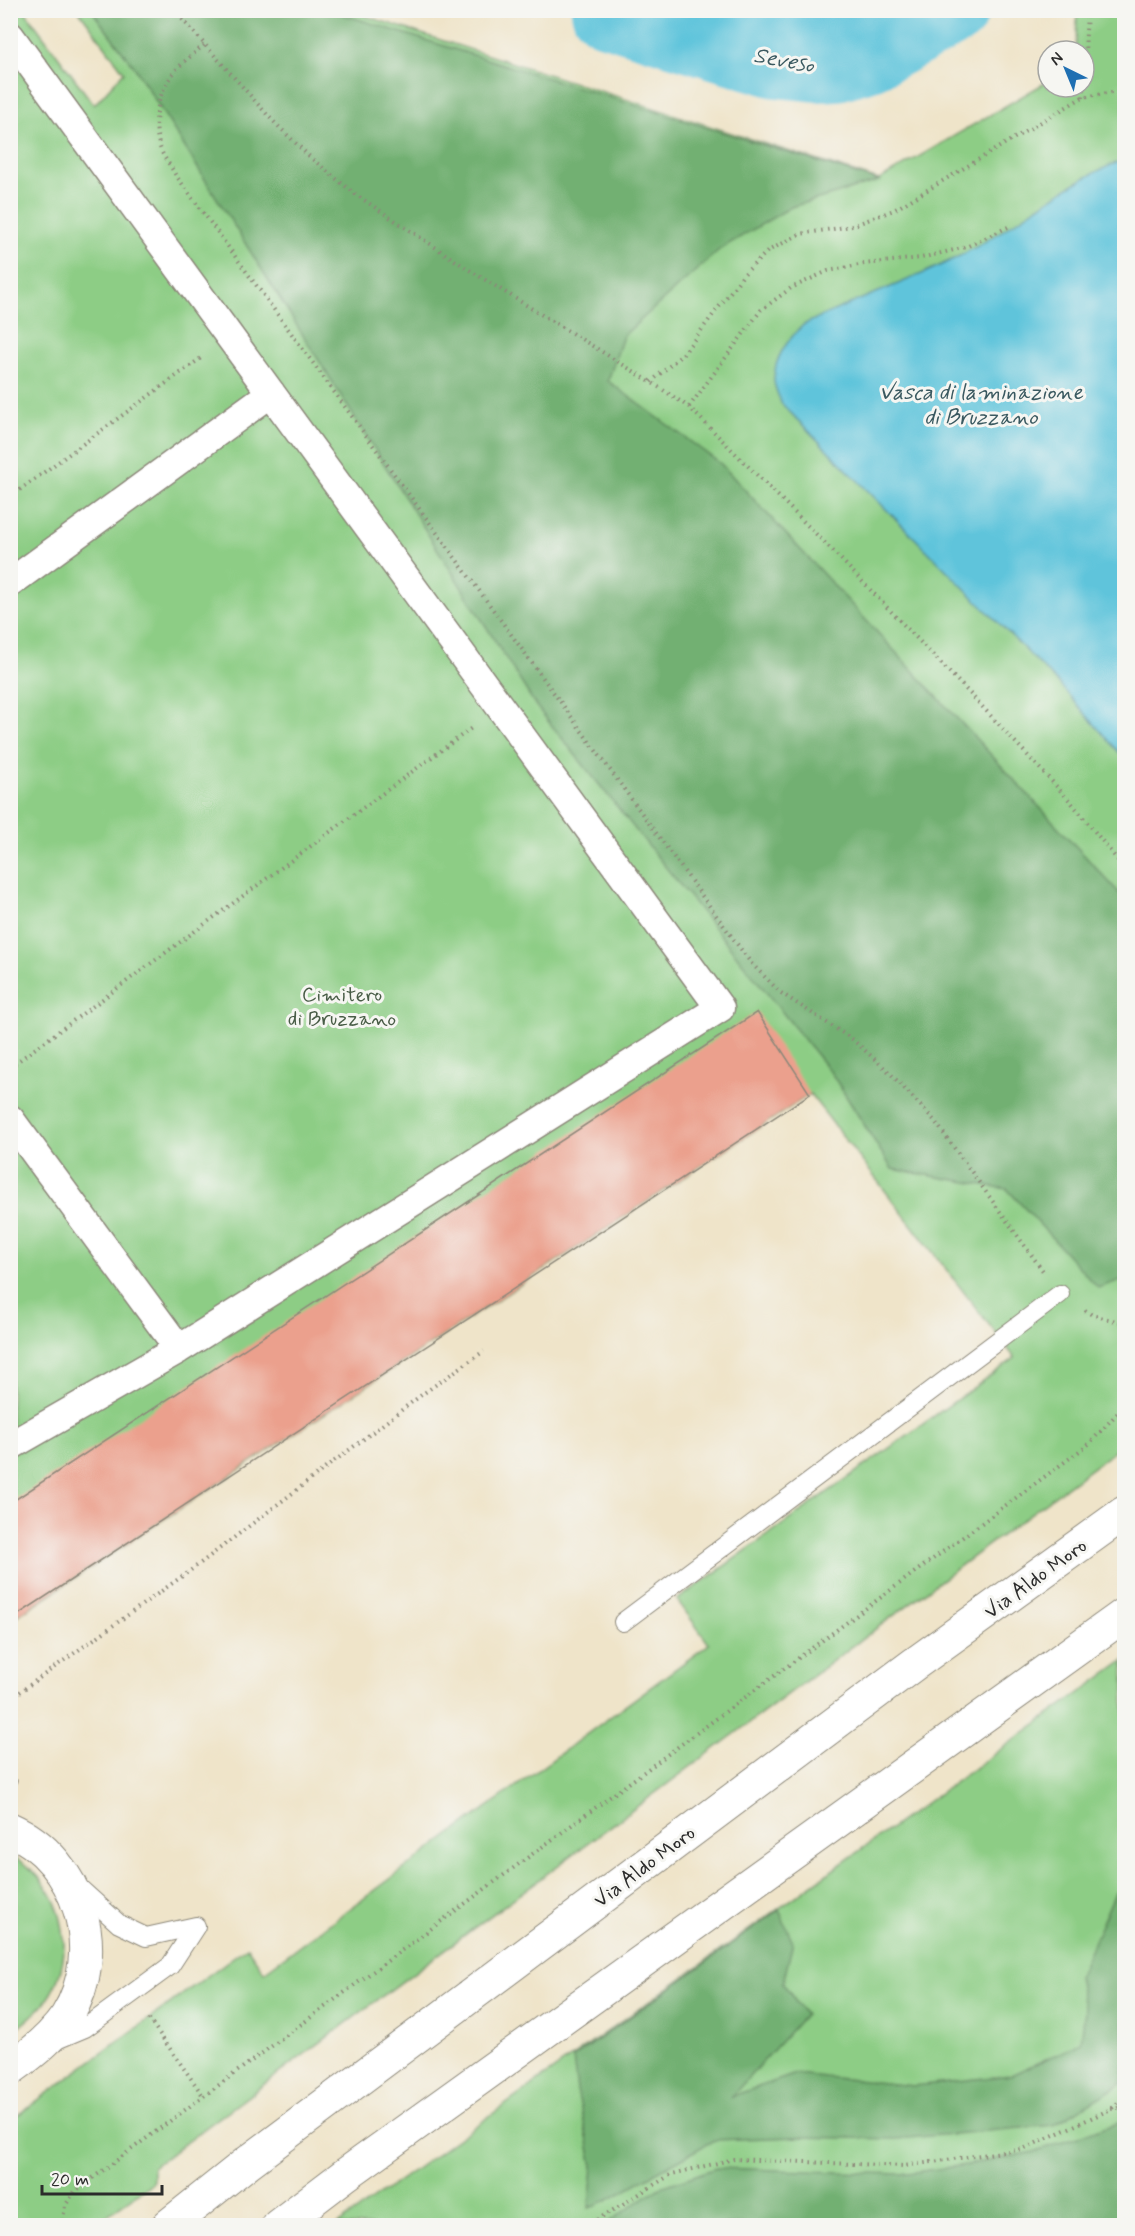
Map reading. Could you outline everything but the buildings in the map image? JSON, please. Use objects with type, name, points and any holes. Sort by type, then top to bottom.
[{"type":"main road","name":"Via Aldo Moro","points":[[168,2226],[247,2163],[913,1665],[1125,1514]]},
{"type":"main road","points":[[278,2226],[374,2154],[1125,1614]]},
{"type":"main road","points":[[10,1829],[44,1851],[64,1874],[78,1900],[85,1928],[86,1959],[80,1988],[67,2015],[51,2036],[21,2061]]},
{"type":"street","points":[[10,36],[720,1008],[179,1349],[10,1446]]},
{"type":"street","points":[[10,583],[271,393]]},
{"type":"street","points":[[10,1119],[179,1349]]},
{"type":"lane","points":[[623,1622],[1060,1294]]},
{"type":"lane","points":[[21,2061],[46,2045],[85,2028],[170,1966],[196,1926],[146,1937],[119,1924],[64,1874]]},
{"type":"path","points":[[174,10],[273,121],[312,159],[355,194],[474,273],[689,407],[969,692],[1071,802],[1125,868]]},
{"type":"path","points":[[1086,39],[1087,10]]},
{"type":"path","points":[[204,45],[176,70],[163,89],[157,108],[156,128],[161,150],[175,174],[751,963],[781,993],[852,1039],[889,1072],[934,1120],[1060,1294],[1092,1315],[1125,1323]]},
{"type":"path","points":[[1096,95],[1125,90]]},
{"type":"path","points":[[651,382],[684,353],[744,274],[768,251],[800,234],[852,226],[894,210],[1080,99]]},
{"type":"path","points":[[689,407],[761,310],[791,288],[828,271],[864,264],[921,258],[966,247],[1008,227]]},
{"type":"path","points":[[10,497],[230,337]]},
{"type":"path","points":[[10,1067],[500,707]]},
{"type":"path","points":[[10,1699],[198,1565],[424,1393],[484,1351]]},
{"type":"path","points":[[62,2226],[65,2206],[75,2192],[1089,1444],[1125,1406]]},
{"type":"path","points":[[10,1780],[20,1782]]},
{"type":"path","points":[[144,2012],[204,2097]]},
{"type":"path","points":[[587,2226],[672,2174],[734,2159],[904,2166],[1023,2149],[1111,2109],[1125,2097]]},
{"type":"path","points":[[1111,2109],[1125,2107]]},
{"type":"green space","name":"Cimitero di Bruzzano","points":[[11,11],[25,11],[94,105],[124,72],[79,11],[350,11],[879,180],[1036,88],[1036,99],[1096,99],[1096,39],[1076,39],[1077,11],[1124,11],[1124,1444],[153,2167],[153,2182],[94,2225],[11,2225],[11,2120],[247,1947],[264,1972],[709,1644],[677,1600],[1015,1358],[810,1094],[11,1620]]},
{"type":"green space","points":[[92,11],[332,11],[879,181],[791,207],[720,249],[623,336],[608,381],[721,464],[1124,898],[1124,1279],[1098,1288],[1007,1189],[892,1169],[832,1074],[536,706],[135,68]]},
{"type":"green space","points":[[1124,1661],[1124,2225],[336,2226]]},
{"type":"green space","points":[[11,1854],[33,1871],[45,1885],[55,1902],[64,1937],[60,1973],[53,1990],[42,2006],[11,2034]]},
{"type":"green space","points":[[1124,1886],[1124,2082],[1054,2125],[896,2139],[797,2137],[714,2140],[589,2208],[593,2166],[577,2090],[573,2058],[779,1910],[793,1942],[783,1983],[805,2015],[732,2096],[796,2074],[914,2086],[1011,2075],[1081,2043],[1085,2010],[1078,1977],[1115,1893]]},
{"type":"green space","points":[[1124,2121],[1124,2218],[1113,2225],[605,2225],[658,2188],[716,2168],[901,2174],[1034,2152]]},
{"type":"water","points":[[896,10],[853,33],[821,41],[803,41],[766,34],[695,11]]},
{"type":"water","name":"Vasca di laminazione di Bruzzano","points":[[1124,160],[1124,758],[1060,685],[781,403],[774,380],[779,356],[803,325],[953,259],[993,237],[1085,178]]},
{"type":"waterway","name":"Seveso","points":[[607,10],[777,62],[817,66],[836,65],[869,55],[953,10]]}]
